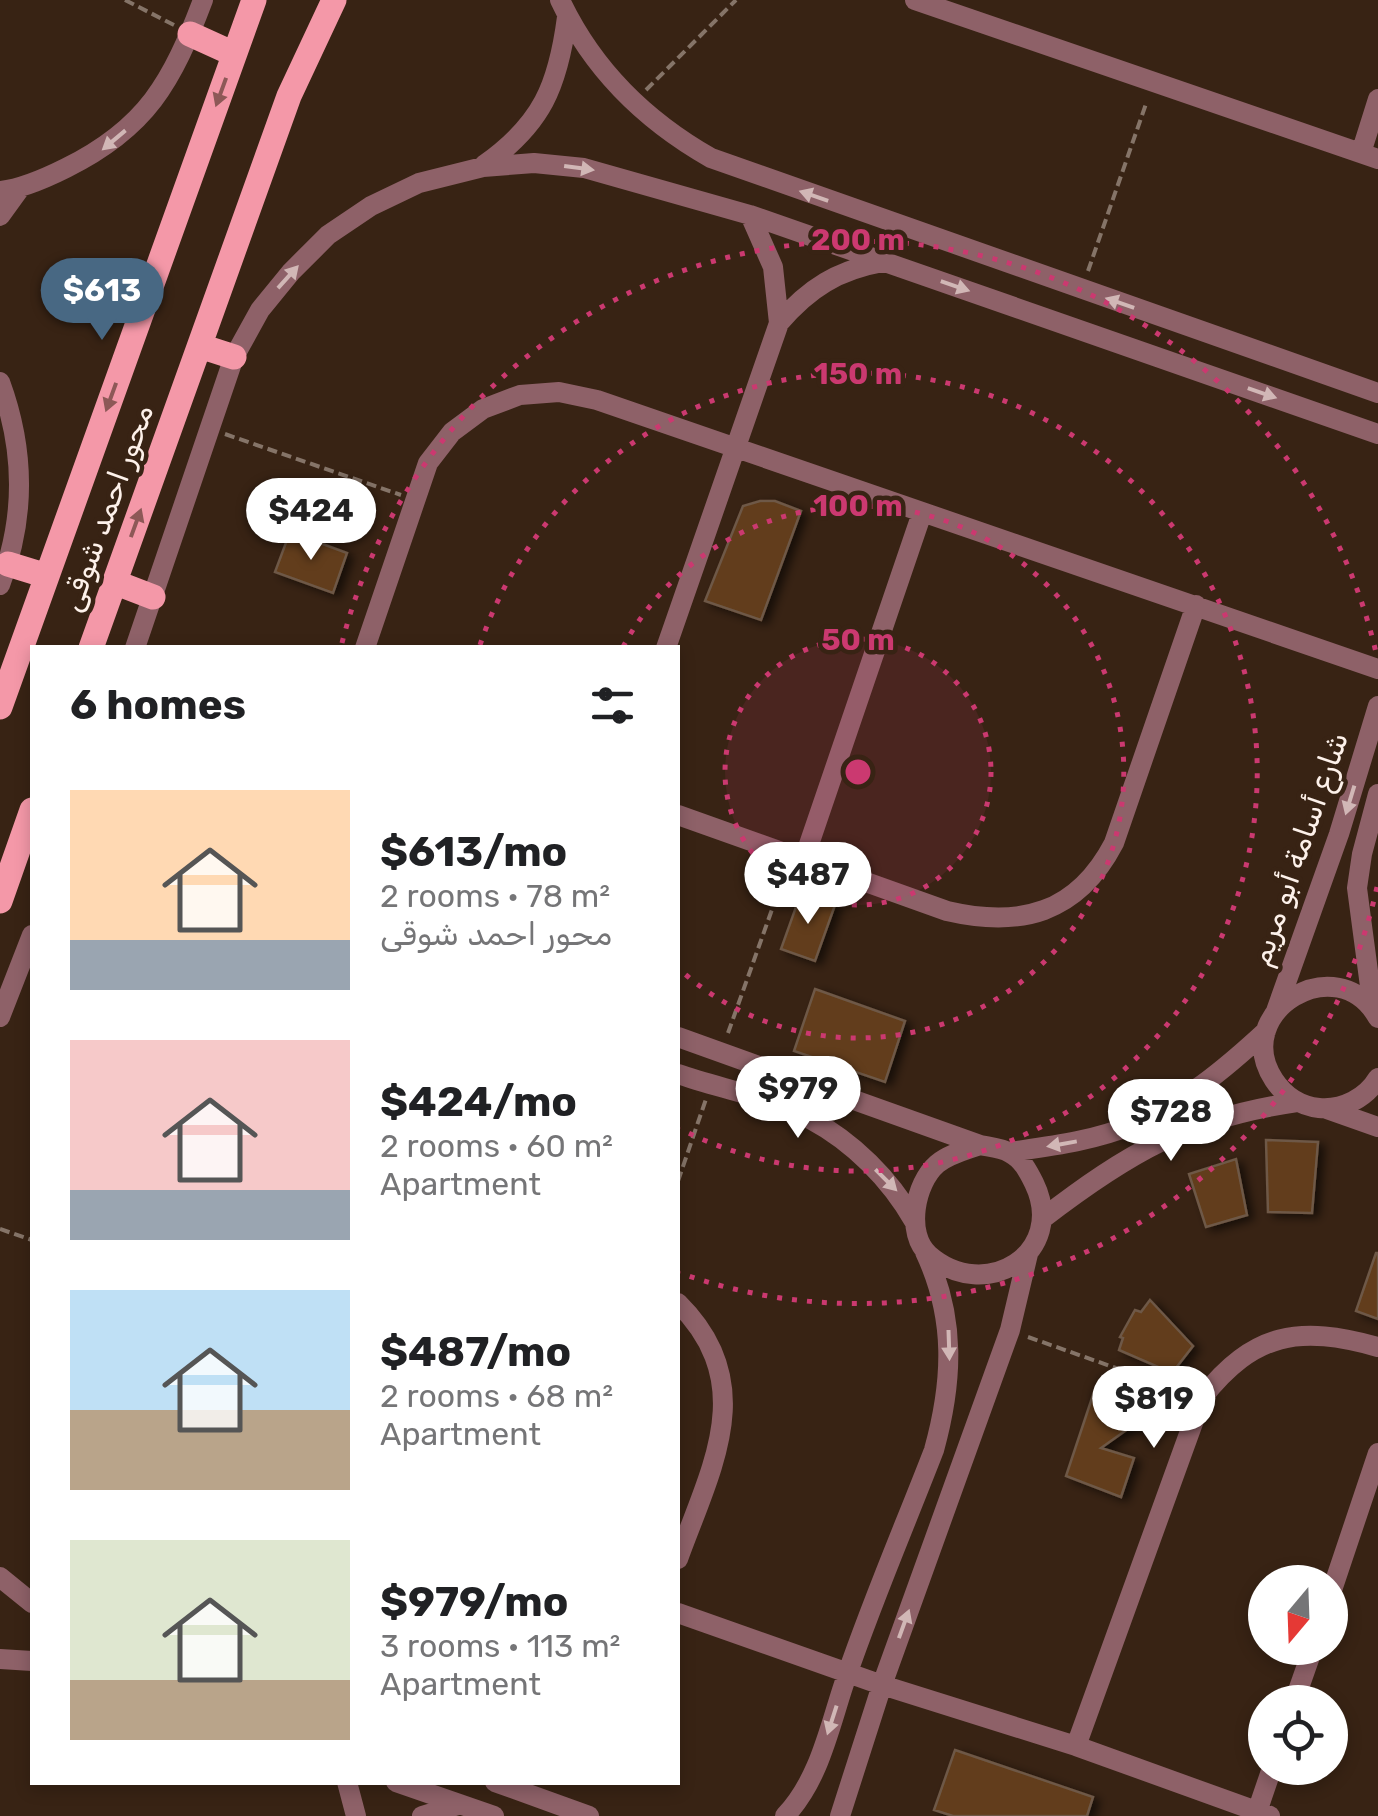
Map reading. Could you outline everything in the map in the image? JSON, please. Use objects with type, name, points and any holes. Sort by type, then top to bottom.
[{"type":"main road","name":"محور احمد شوقى","points":[[0,707],[254,0]]},
{"type":"main road","name":"محور احمد شوقى","points":[[92,645],[288,96],[334,0]]},
{"type":"main road","points":[[190,34],[234,54]]},
{"type":"main road","points":[[200,346],[234,357]]},
{"type":"main road","points":[[4,574],[47,576]]},
{"type":"main road","points":[[114,582],[153,597]]},
{"type":"main road","points":[[0,901],[30,816]]},
{"type":"street","points":[[0,191],[22,187],[104,149],[142,116],[169,80],[204,0]]},
{"type":"street","points":[[915,0],[1369,156],[1378,100]]},
{"type":"street","points":[[563,8],[596,63],[632,104],[669,134],[711,158],[1378,392]]},
{"type":"street","points":[[482,166],[512,146],[536,119],[552,88],[562,54],[563,8]]},
{"type":"street","points":[[136,645],[234,357],[260,310],[328,236],[371,206],[418,183],[482,166],[534,163],[584,168],[750,215],[1378,434]]},
{"type":"street","points":[[0,216],[22,187]]},
{"type":"street","points":[[750,215],[773,266],[779,323]]},
{"type":"street","points":[[667,645],[779,323],[800,299],[825,280],[854,267],[886,262]]},
{"type":"street","points":[[1162,358],[1174,322]]},
{"type":"street","points":[[0,382],[14,430],[21,483],[20,508],[4,574]]},
{"type":"street","points":[[366,645],[428,463],[452,432],[483,409],[520,395],[558,392],[597,400],[1378,669]]},
{"type":"street","points":[[798,856],[922,514]]},
{"type":"street","points":[[680,815],[947,911],[983,919],[1022,917],[1051,908],[1080,891],[1102,866],[1114,844],[1196,604]]},
{"type":"street","name":"شارع أسامة أبو مريم","points":[[1266,1030],[1339,834],[1378,706]]},
{"type":"street","name":"شارع أسامة أبو مريم","points":[[1376,1013],[1357,888],[1378,794]]},
{"type":"street","points":[[0,1017],[30,940]]},
{"type":"street","points":[[1276,1010],[1292,995],[1313,987],[1335,987],[1356,994],[1376,1013]]},
{"type":"street","points":[[680,1039],[980,1145],[1010,1152],[1076,1142],[1132,1125],[1224,1070],[1266,1030]]},
{"type":"street","points":[[1266,1030],[1264,1051],[1269,1072],[1280,1089],[1298,1102]]},
{"type":"street","points":[[680,1075],[782,1106],[810,1119],[864,1159],[896,1189],[916,1223],[947,1316],[947,1395],[934,1450],[847,1673],[812,1777],[799,1801],[784,1816]]},
{"type":"street","points":[[1326,1108],[1345,1106],[1362,1097],[1378,1078]]},
{"type":"street","points":[[1042,1219],[1094,1178],[1142,1150],[1191,1127],[1251,1109],[1298,1102],[1378,1128]]},
{"type":"street","points":[[916,1223],[916,1201],[923,1181],[937,1164],[980,1145]]},
{"type":"street","points":[[840,1816],[882,1685],[1010,1330],[1028,1254],[1038,1238],[1041,1198],[1025,1165],[1010,1152]]},
{"type":"street","points":[[925,1252],[947,1268],[979,1275],[1010,1268],[1028,1254]]},
{"type":"street","points":[[680,1305],[705,1334],[721,1370],[726,1408],[718,1447],[680,1553]]},
{"type":"street","points":[[1076,1746],[1202,1398],[1239,1358],[1268,1342],[1305,1336],[1337,1337],[1378,1346]]},
{"type":"street","points":[[1340,1565],[1378,1453]]},
{"type":"street","points":[[0,1577],[30,1602]]},
{"type":"street","points":[[0,1599],[30,1602]]},
{"type":"street","points":[[680,1613],[882,1685],[1076,1746],[1228,1809],[1264,1814],[1269,1785]]},
{"type":"street","points":[[2,1658],[30,1661]]},
{"type":"street","points":[[349,1785],[356,1816]]},
{"type":"street","points":[[404,1785],[494,1816]]},
{"type":"street","points":[[504,1785],[586,1815]]},
{"type":"street","points":[[422,1816],[458,1805]]},
{"type":"path","points":[[125,0],[190,34]]},
{"type":"path","points":[[632,104],[736,0]]},
{"type":"path","points":[[1082,290],[1154,82]]},
{"type":"path","points":[[212,429],[414,500]]},
{"type":"path","points":[[721,1052],[798,856]]},
{"type":"path","points":[[680,1175],[710,1085]]},
{"type":"path","points":[[0,1228],[30,1239]]},
{"type":"path","points":[[1010,1330],[1202,1398]]},
{"type":"building","points":[[775,501],[801,511],[761,620],[705,601],[743,506]]},
{"type":"building","points":[[290,532],[347,553],[333,593],[275,572]]},
{"type":"building","points":[[801,893],[835,905],[815,961],[781,949]]},
{"type":"building","points":[[815,989],[905,1021],[885,1082],[794,1051]]},
{"type":"building","points":[[1266,1140],[1318,1142],[1312,1213],[1268,1212]]},
{"type":"building","points":[[1236,1159],[1247,1215],[1206,1227],[1189,1174]]},
{"type":"building","points":[[1378,1253],[1378,1319],[1356,1311]]},
{"type":"building","points":[[1150,1300],[1193,1346],[1172,1373],[1119,1350],[1123,1338],[1120,1337],[1135,1310],[1141,1312]]},
{"type":"building","points":[[1095,1389],[1151,1411],[1147,1422],[1132,1426],[1101,1448],[1134,1458],[1121,1497],[1066,1476]]},
{"type":"building","points":[[955,1750],[1093,1797],[1087,1816],[953,1816],[934,1810]]}]
